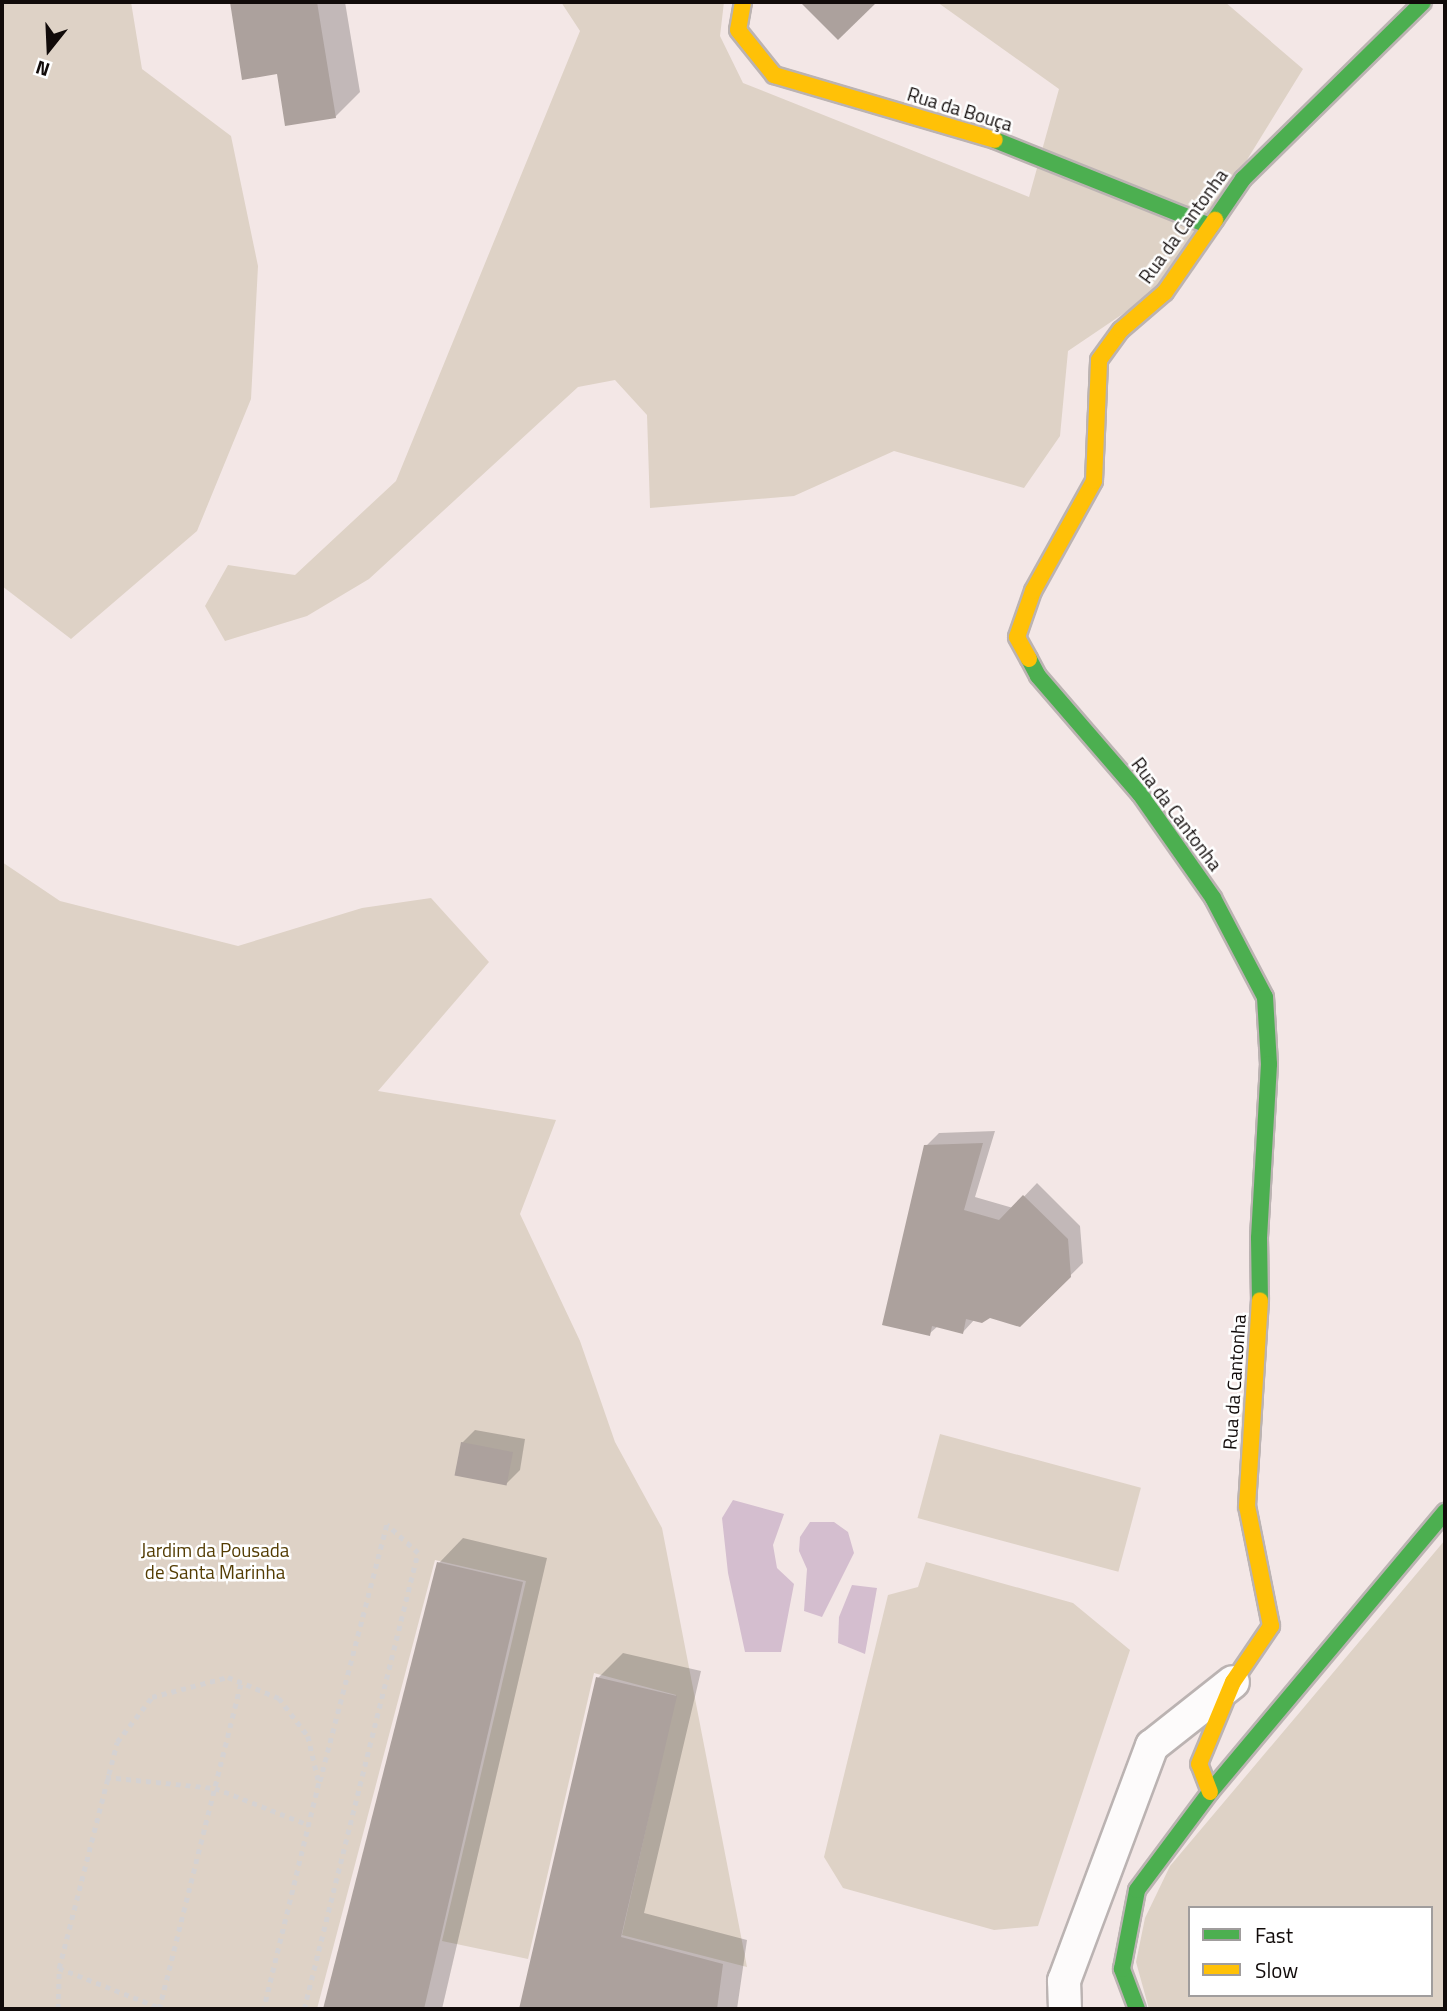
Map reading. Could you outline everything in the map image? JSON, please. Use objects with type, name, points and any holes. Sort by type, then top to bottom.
[{"type":"street","name":"Rua da Bouça","points":[[743,2],[738,30],[774,75],[983,135],[1210,226]]},
{"type":"street","name":"Rua da Cantonha","points":[[1210,1792],[1199,1764],[1233,1682],[1270,1626],[1247,1506],[1261,1340],[1259,1238],[1269,1064],[1265,997],[1213,898],[1140,794],[1038,676],[1017,637],[1033,591],[1094,481],[1099,360],[1121,330],[1165,292],[1243,179],[1310,108],[1423,2]]},
{"type":"street","points":[[1137,2009],[1122,1969],[1137,1890],[1210,1792],[1445,1512]]},
{"type":"street","points":[[1065,2009],[1064,1980],[1152,1746],[1233,1682]]},
{"type":"path","points":[[264,2009],[319,1783],[387,1525],[418,1553],[304,2009]]},
{"type":"path","points":[[58,2009],[59,1968],[106,1777],[117,1742],[152,1697],[228,1677],[279,1698],[308,1736],[319,1783]]},
{"type":"path","points":[[59,1968],[160,2009],[241,1682]]},
{"type":"path","points":[[106,1777],[215,1787],[309,1825]]},
{"type":"green space","points":[[2,2],[131,2],[142,69],[231,136],[258,266],[251,399],[197,531],[71,639],[2,586]]},
{"type":"green space","points":[[561,2],[724,2],[720,36],[743,83],[1029,197],[1059,89],[937,2],[1225,2],[1303,69],[1173,280],[1068,351],[1060,436],[1024,488],[894,451],[794,496],[650,508],[647,415],[615,380],[578,387],[369,579],[307,616],[225,641],[205,606],[228,565],[295,575],[396,481],[580,31]]},
{"type":"green space","name":"Jardim da Pousada de Santa Marinha","points":[[2,862],[60,901],[238,946],[362,908],[431,898],[489,962],[378,1091],[556,1120],[520,1214],[580,1341],[615,1442],[662,1528],[747,1967],[622,1935],[676,1695],[594,1673],[528,1959],[442,1941],[526,1581],[435,1560],[317,2009],[2,2009]]},
{"type":"green space","points":[[940,1434],[1141,1488],[1118,1572],[917,1518]]},
{"type":"green space","points":[[1445,1540],[1445,2009],[1149,2009],[1136,1962],[1145,1918],[1170,1866]]},
{"type":"green space","points":[[926,1562],[1073,1603],[1130,1650],[1038,1926],[994,1930],[843,1888],[824,1857],[888,1595],[918,1587]]},
{"type":"shaded area","points":[[733,1500],[784,1514],[773,1545],[777,1568],[794,1584],[781,1652],[745,1652],[728,1573],[722,1518]]},
{"type":"shaded area","points":[[810,1522],[834,1522],[848,1532],[854,1553],[822,1617],[804,1611],[807,1569],[799,1551],[800,1537]]},
{"type":"shaded area","points":[[852,1585],[877,1588],[865,1654],[838,1643],[839,1617]]},
{"type":"building","points":[[230,2],[317,2],[336,118],[285,126],[277,74],[242,80]]},
{"type":"building","points":[[800,2],[877,2],[838,40]]},
{"type":"building","points":[[983,1143],[964,1210],[999,1220],[1023,1195],[1068,1239],[1071,1277],[1020,1327],[990,1318],[982,1323],[966,1319],[963,1334],[932,1326],[930,1336],[882,1325],[924,1145]]},
{"type":"building","points":[[461,1442],[513,1452],[507,1485],[455,1475]]},
{"type":"building","points":[[437,1562],[523,1582],[424,2009],[323,2009]]},
{"type":"building","points":[[596,1677],[677,1696],[621,1937],[723,1964],[717,2009],[519,2009]]},
{"type":"traffic: fast","points":[[1215,220],[1243,179],[1423,2]]},
{"type":"traffic: fast","points":[[995,140],[1210,226]]},
{"type":"traffic: fast","points":[[1029,659],[1038,676],[1140,794],[1213,898],[1265,997],[1269,1064],[1259,1238],[1260,1300]]},
{"type":"traffic: fast","points":[[1137,2009],[1122,1969],[1137,1890],[1210,1792],[1445,1512]]},
{"type":"traffic: slow","points":[[743,2],[738,30],[774,75],[995,140]]},
{"type":"traffic: slow","points":[[1029,659],[1017,637],[1033,591],[1094,481],[1099,360],[1121,330],[1165,292],[1215,220]]},
{"type":"traffic: slow","points":[[1210,1792],[1199,1764],[1233,1682],[1271,1626],[1247,1506],[1260,1300]]}]
